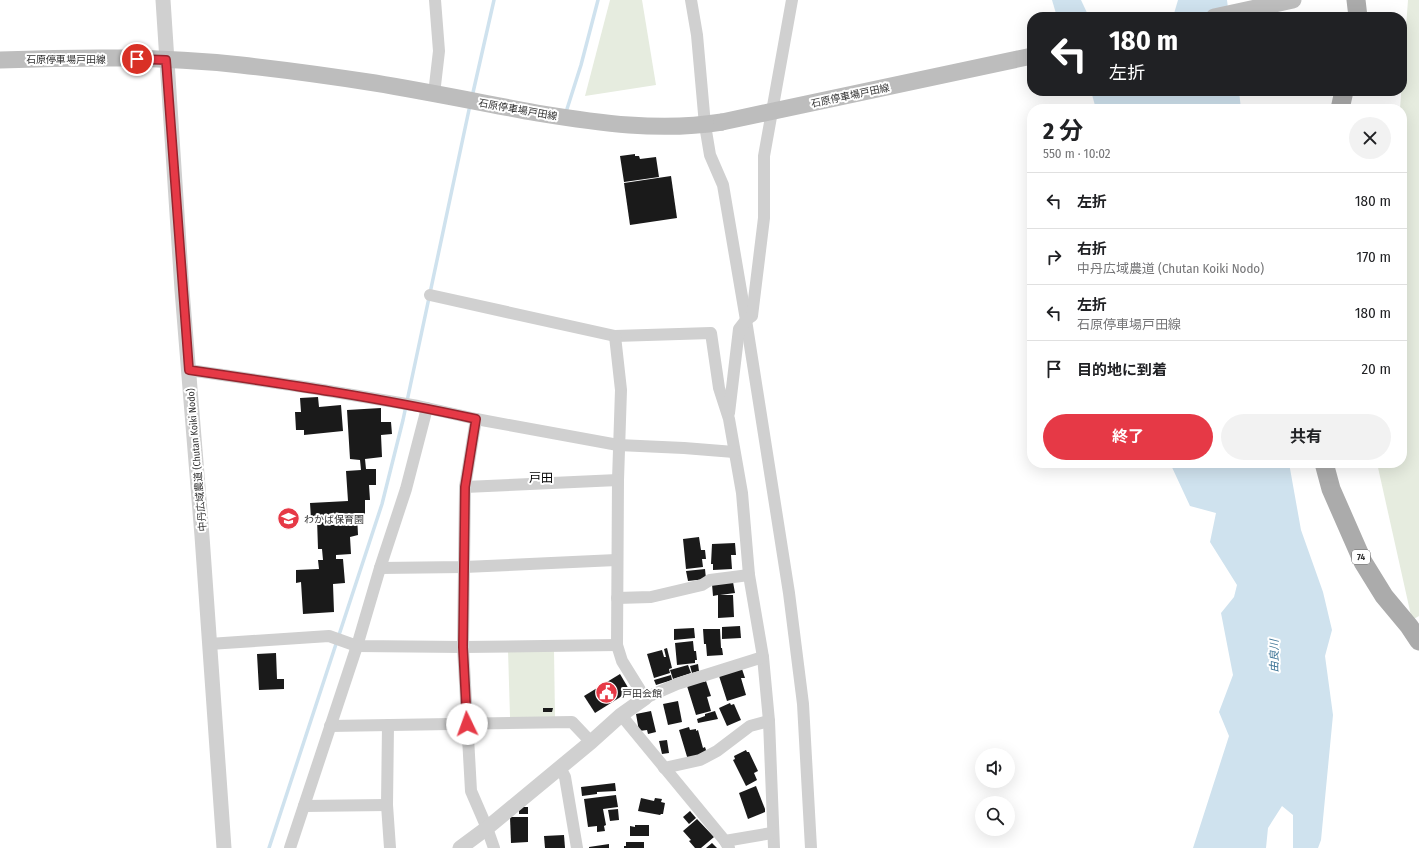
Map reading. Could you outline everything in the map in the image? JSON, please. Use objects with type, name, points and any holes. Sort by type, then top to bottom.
[{"type":"main road","points":[[1237,12],[1293,0]]},
{"type":"main road","points":[[1356,0],[1357,12]]},
{"type":"main road","name":"石原停車場戸田線","points":[[0,60],[51,58],[166,60],[240,65],[375,83],[581,120],[619,125],[676,127],[722,122],[1027,57]]},
{"type":"main road","name":"74","points":[[1325,468],[1331,489],[1363,562],[1384,596],[1409,626],[1419,641]]},
{"type":"street","name":"中丹広域農道 (Chutan Koiki Nodo)","points":[[163,0],[166,60],[224,848]]},
{"type":"street","points":[[434,0],[439,51],[434,94]]},
{"type":"street","points":[[691,0],[697,35],[704,125],[710,155],[723,185],[790,600],[803,704],[811,848]]},
{"type":"street","points":[[728,419],[739,329],[746,320],[752,316],[764,218],[764,156],[792,0]]},
{"type":"street","points":[[430,295],[615,336],[711,333],[719,388],[728,419],[742,493],[749,575],[763,657],[769,721],[772,833],[774,848]]},
{"type":"street","points":[[615,336],[621,390],[618,445],[616,560],[617,645],[622,661],[645,698]]},
{"type":"street","points":[[189,370],[311,388],[422,407],[476,419],[618,445],[734,452]]},
{"type":"street","points":[[290,848],[330,726],[354,645],[406,489],[422,407]]},
{"type":"street","points":[[476,419],[465,487],[463,647],[471,791],[494,848]]},
{"type":"street","points":[[465,487],[618,480]]},
{"type":"street","points":[[380,568],[464,567],[616,560]]},
{"type":"street","points":[[617,598],[651,597],[702,585],[710,580],[749,575]]},
{"type":"street","points":[[209,644],[329,636],[354,645],[463,647],[617,645]]},
{"type":"street","points":[[460,848],[487,828],[560,768],[620,715],[645,698],[677,684],[763,657]]},
{"type":"street","points":[[620,715],[727,845],[772,833]]},
{"type":"street","points":[[664,768],[700,760],[717,751],[750,726],[769,721]]},
{"type":"street","points":[[330,726],[572,722],[591,742]]},
{"type":"street","points":[[388,725],[387,805],[390,848]]},
{"type":"street","points":[[560,768],[565,777],[577,848]]},
{"type":"street","points":[[304,806],[387,805]]},
{"type":"shaded area","points":[[610,0],[642,0],[656,85],[585,96]]},
{"type":"shaded area","points":[[1408,0],[1419,0],[1419,616],[1412,620],[1378,468],[1407,468],[1407,104],[1400,104],[1401,96],[1407,96]]},
{"type":"shaded area","points":[[508,650],[554,650],[555,717],[510,717]]},
{"type":"water","points":[[1052,0],[1081,0],[1087,12],[1056,12]]},
{"type":"water","points":[[1178,0],[1227,0],[1228,12],[1174,12]]},
{"type":"water","points":[[1092,96],[1240,96],[1240,104],[1095,104]]},
{"type":"water","name":"由良川","points":[[1172,468],[1290,468],[1301,530],[1323,592],[1332,630],[1325,656],[1333,715],[1321,840],[1318,848],[1293,848],[1293,815],[1282,806],[1268,828],[1266,848],[1193,848],[1229,736],[1219,712],[1233,675],[1221,613],[1234,597],[1237,585],[1210,542],[1216,513],[1190,506]]},
{"type":"building","points":[[635,154],[635,156],[639,156],[640,159],[656,157],[659,177],[624,182],[620,156]]},
{"type":"building","points":[[671,176],[677,218],[630,225],[624,183]]},
{"type":"building","points":[[318,397],[319,407],[341,405],[343,431],[304,435],[304,430],[296,430],[295,412],[301,412],[300,398]]},
{"type":"building","points":[[381,408],[381,422],[391,422],[392,434],[381,435],[382,457],[365,459],[366,469],[376,469],[376,485],[369,485],[370,500],[365,500],[365,515],[357,515],[358,535],[350,537],[351,554],[336,555],[336,559],[343,559],[345,583],[333,584],[334,612],[303,614],[301,582],[296,583],[296,570],[319,569],[318,560],[323,560],[322,549],[318,549],[317,519],[311,519],[310,503],[348,501],[346,471],[361,470],[360,460],[350,459],[347,410]]},
{"type":"building","points":[[699,537],[701,550],[705,550],[706,559],[702,559],[703,567],[686,569],[683,539]]},
{"type":"building","points":[[735,543],[736,555],[731,555],[732,569],[713,570],[713,564],[711,564],[712,544]]},
{"type":"building","points":[[705,569],[706,579],[688,581],[686,571]]},
{"type":"building","points":[[733,582],[735,593],[720,595],[733,595],[734,617],[718,618],[718,595],[713,596],[712,584]]},
{"type":"building","points":[[740,626],[741,638],[722,639],[722,627]]},
{"type":"building","points":[[694,628],[695,638],[674,640],[674,629]]},
{"type":"building","points":[[703,629],[720,629],[723,655],[707,656],[706,644],[704,644]]},
{"type":"building","points":[[693,641],[697,660],[695,660],[695,663],[677,665],[675,643]]},
{"type":"building","points":[[667,648],[672,668],[669,669],[670,673],[654,678],[647,654],[662,650],[664,657],[666,657],[664,649]]},
{"type":"building","points":[[276,653],[277,679],[284,679],[284,689],[259,690],[257,654]]},
{"type":"building","points":[[698,664],[699,671],[692,673],[690,666]]},
{"type":"building","points":[[688,665],[691,673],[673,679],[670,670]]},
{"type":"building","points":[[742,669],[745,678],[741,678],[746,695],[727,701],[719,676]]},
{"type":"building","name":"戸田会館","points":[[620,674],[630,691],[595,713],[584,696]]},
{"type":"building","points":[[671,675],[672,680],[656,685],[654,680]]},
{"type":"building","points":[[706,681],[711,696],[707,697],[711,711],[696,715],[687,686]]},
{"type":"building","points":[[678,701],[682,722],[668,725],[663,704]]},
{"type":"building","points":[[730,703],[731,705],[734,704],[741,720],[727,726],[719,708]]},
{"type":"building","points":[[543,708],[553,708],[552,712],[543,712]]},
{"type":"building","points":[[651,711],[656,732],[648,734],[647,730],[639,731],[636,714]]},
{"type":"building","points":[[715,711],[718,719],[698,723],[697,719],[705,716],[705,714]]},
{"type":"building","points":[[689,727],[690,730],[698,730],[703,748],[705,747],[707,753],[688,760],[679,730]]},
{"type":"building","points":[[667,740],[669,753],[662,754],[659,741]]},
{"type":"building","points":[[746,750],[749,752],[758,771],[754,773],[757,780],[746,786],[733,760],[735,759],[734,756]]},
{"type":"building","points":[[615,783],[616,791],[597,792],[597,794],[582,796],[581,787]]},
{"type":"building","points":[[756,786],[765,812],[748,819],[739,793]]},
{"type":"building","points":[[616,795],[618,807],[603,809],[606,825],[604,826],[605,831],[597,832],[597,826],[588,827],[584,799]]},
{"type":"building","points":[[641,798],[654,801],[655,798],[662,799],[661,802],[665,803],[663,814],[660,815],[638,811]]},
{"type":"building","points":[[519,807],[528,807],[528,814],[519,814]]},
{"type":"building","points":[[618,809],[619,820],[610,821],[608,810]]},
{"type":"building","points":[[690,811],[696,818],[689,824],[683,817]]},
{"type":"building","points":[[510,817],[528,817],[528,842],[511,843]]},
{"type":"building","points":[[697,819],[714,837],[701,848],[695,848],[689,841],[691,840],[683,831]]},
{"type":"building","points":[[635,825],[649,825],[649,836],[630,836],[630,826],[635,827]]},
{"type":"building","points":[[564,835],[565,848],[545,848],[544,836]]},
{"type":"building","points":[[626,842],[644,842],[644,848],[624,848],[624,846],[626,846]]},
{"type":"building","points":[[712,843],[717,848],[706,848]]},
{"type":"building","points":[[609,844],[609,848],[589,848],[589,847]]},
{"type":"waterway","points":[[472,97],[494,0]]},
{"type":"waterway","points":[[567,109],[581,65],[598,0]]},
{"type":"waterway","points":[[269,848],[382,504],[403,420],[470,105]]},
{"type":"place","name":"わかば保育園","points":[[288,519]]},
{"type":"place","name":"戸田会館","points":[[607,693]]},
{"type":"district","name":"戸田","points":[[541,478]]},
{"type":"route","points":[[137,59],[166,60],[189,370],[311,388],[427,408],[476,419],[465,487],[463,647],[467,724]]}]
